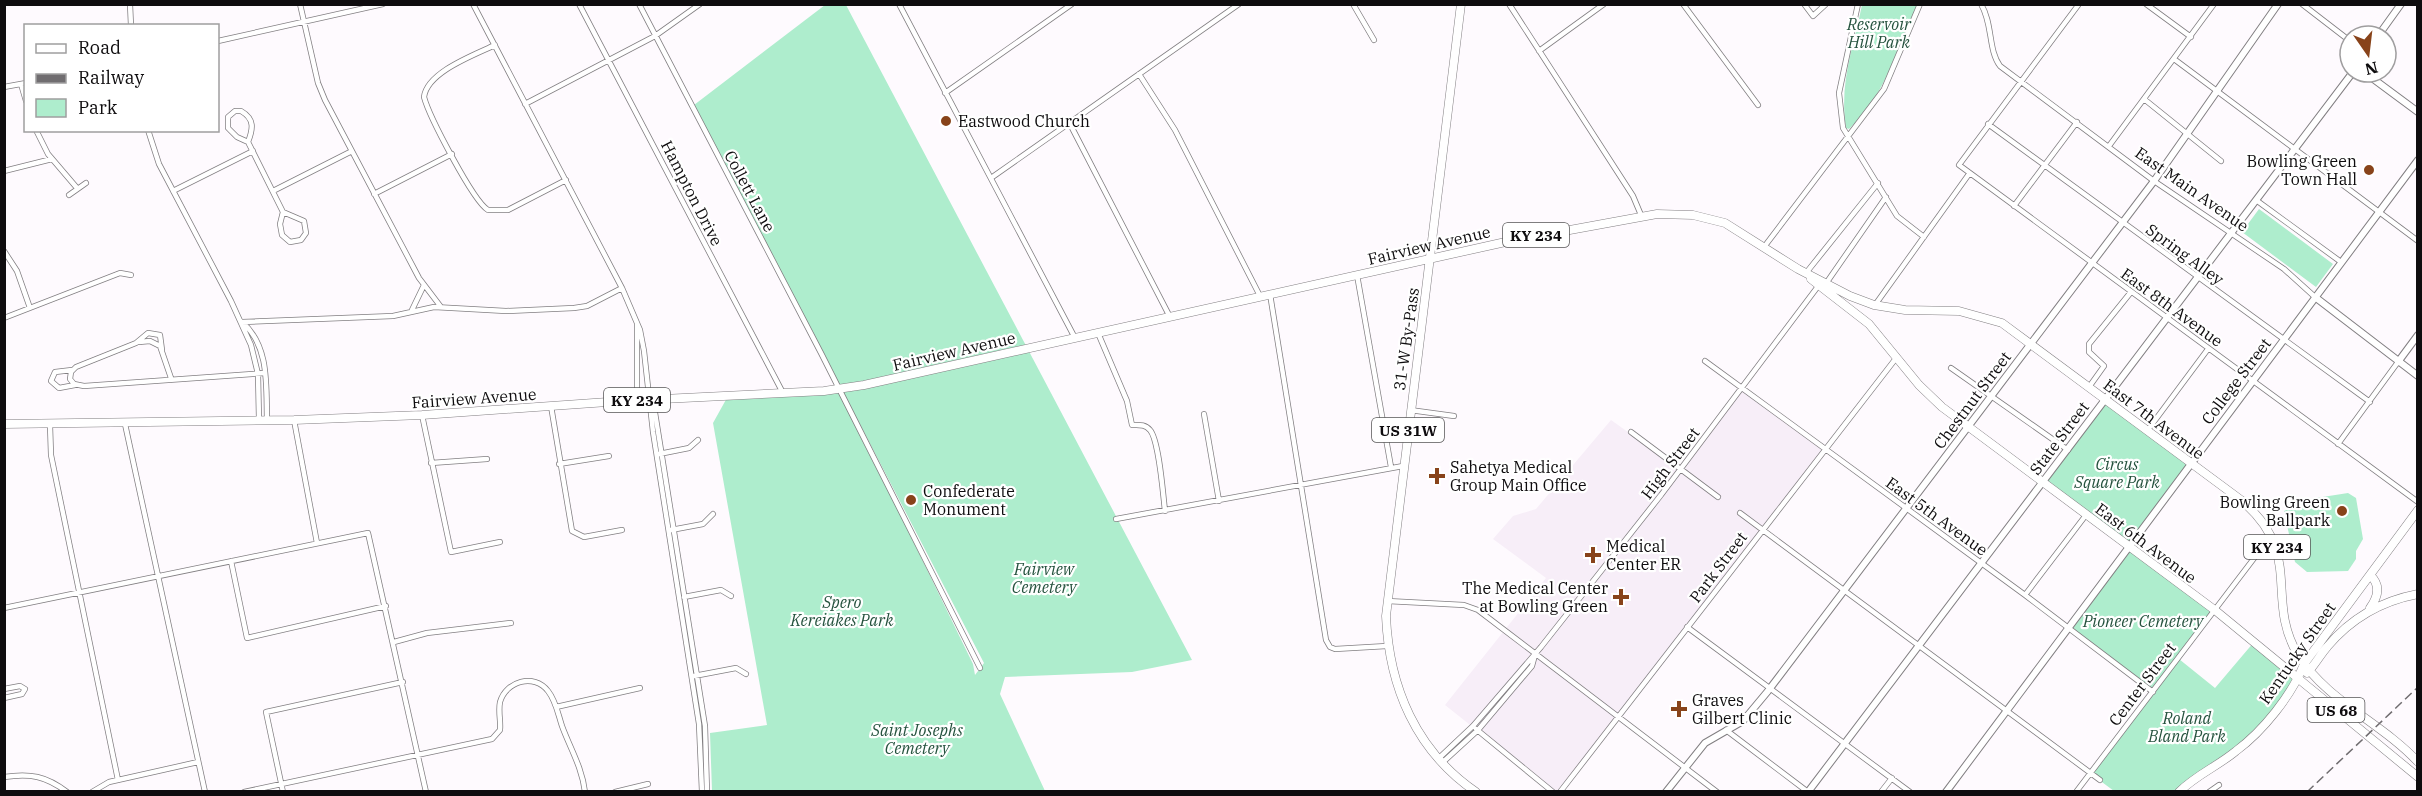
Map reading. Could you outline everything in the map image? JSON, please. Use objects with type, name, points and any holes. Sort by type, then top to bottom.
[{"type":"main road","name":"31-W By-Pass","points":[[1461,4],[1387,601],[1387,646],[1392,671],[1403,704],[1418,733],[1440,761],[1476,792]]},
{"type":"main road","name":"Fairview Avenue","points":[[4,424],[125,424],[422,415],[839,389],[1430,259],[1641,216],[1678,214],[1715,220],[1734,227],[1823,284],[1875,305]]},
{"type":"main road","name":"East 6th Avenue","points":[[1823,284],[1862,317],[1931,398],[2215,611],[2418,777]]},
{"type":"main road","name":"East 7th Avenue","points":[[1875,305],[1978,314],[2009,326],[2251,509],[2271,535],[2280,558],[2286,627],[2309,672]]},
{"type":"main road","name":"Kentucky Street","points":[[2179,792],[2245,744],[2298,678],[2304,664],[2418,510]]},
{"type":"main road","points":[[2367,612],[2378,593],[2376,583],[2370,575]]},
{"type":"main road","points":[[2298,678],[2309,672],[2337,635],[2367,612],[2396,599],[2418,594]]},
{"type":"main road","name":"US 68","points":[[2309,672],[2418,762]]},
{"type":"street","points":[[130,4],[131,24]]},
{"type":"street","points":[[300,4],[318,83],[374,194],[424,285],[441,307]]},
{"type":"street","points":[[219,41],[383,4]]},
{"type":"street","points":[[472,4],[566,180],[637,322],[644,351],[694,676],[706,733],[707,792]]},
{"type":"street","name":"Hampton Drive","points":[[579,4],[783,393]]},
{"type":"street","name":"Collett Lane","points":[[639,4],[839,389],[980,668]]},
{"type":"street","points":[[525,104],[655,36],[700,4]]},
{"type":"street","points":[[908,4],[900,7],[1075,338]]},
{"type":"street","points":[[945,93],[1072,4]]},
{"type":"street","points":[[991,178],[1239,4]]},
{"type":"street","points":[[1353,4],[1374,40]]},
{"type":"street","points":[[1509,4],[1633,196],[1641,216]]},
{"type":"street","points":[[1539,51],[1604,4]]},
{"type":"street","points":[[1683,4],[1758,105]]},
{"type":"street","points":[[1804,4],[1814,15],[1826,4]]},
{"type":"street","points":[[1858,4],[1839,93],[1840,117],[1847,137],[1897,216],[1924,237]]},
{"type":"street","points":[[1764,247],[1890,80],[1904,38],[1920,4]]},
{"type":"street","name":"East Main Avenue","points":[[1981,4],[1990,25],[1996,60],[2020,81],[2154,181],[2284,269],[2315,297],[2418,376]]},
{"type":"street","points":[[1875,305],[1969,174],[1959,163],[2079,4]]},
{"type":"street","points":[[2146,4],[2191,37]]},
{"type":"street","points":[[2109,146],[2214,4]]},
{"type":"street","name":"Chestnut Street","points":[[1666,792],[1705,743],[1746,718],[1770,688],[2154,181],[2278,4]]},
{"type":"street","points":[[2302,4],[2338,32]]},
{"type":"street","points":[[2387,24],[2401,4]]},
{"type":"street","points":[[495,45],[436,77],[426,88],[426,102],[452,154],[480,204],[492,211],[508,210],[566,180]]},
{"type":"street","points":[[2174,58],[2418,241]]},
{"type":"street","points":[[1139,74],[1175,130],[1260,296]]},
{"type":"street","points":[[4,87],[23,83]]},
{"type":"street","name":"State Street","points":[[1808,792],[2344,84]]},
{"type":"street","points":[[2380,84],[2418,112]]},
{"type":"street","points":[[2144,99],[2221,161]]},
{"type":"street","points":[[248,142],[252,126],[251,119],[242,111],[233,112],[227,120],[229,129],[248,142],[273,190],[283,212],[280,226],[282,235],[290,242],[301,240],[306,233],[304,221],[283,212]]},
{"type":"street","points":[[2014,206],[2076,122]]},
{"type":"street","points":[[1070,124],[1170,317]]},
{"type":"street","name":"Spring Alley","points":[[1988,124],[2370,402]]},
{"type":"street","points":[[37,132],[52,159],[77,188]]},
{"type":"street","points":[[149,132],[155,155],[242,322],[258,374],[263,420]]},
{"type":"street","points":[[173,191],[253,151]]},
{"type":"street","points":[[273,190],[352,151]]},
{"type":"street","points":[[374,194],[452,154]]},
{"type":"street","points":[[4,171],[52,159]]},
{"type":"street","name":"College Street","points":[[1946,792],[2418,160]]},
{"type":"street","name":"East 8th Avenue","points":[[1969,174],[2418,502]]},
{"type":"street","points":[[69,195],[86,183]]},
{"type":"street","points":[[1802,271],[1878,183]]},
{"type":"street","name":"High Street","points":[[1536,654],[1823,284],[1886,197]]},
{"type":"street","points":[[2256,200],[2341,262]]},
{"type":"street","points":[[4,251],[16,271],[30,308]]},
{"type":"street","points":[[4,318],[120,273],[130,274]]},
{"type":"street","points":[[1357,275],[1391,467]]},
{"type":"street","points":[[411,312],[424,285]]},
{"type":"street","points":[[242,322],[393,316],[441,307],[506,311],[574,308],[587,306],[622,288]]},
{"type":"street","points":[[2089,387],[2104,366],[2088,348],[2131,292]]},
{"type":"street","points":[[1270,294],[1327,644],[1336,649],[1387,646]]},
{"type":"street","points":[[242,322],[259,345],[265,374],[263,420]]},
{"type":"street","points":[[637,322],[637,400]]},
{"type":"street","points":[[136,343],[148,333],[156,332],[162,338],[162,350],[171,378]]},
{"type":"street","points":[[1098,333],[1127,401],[1129,420],[1132,425],[1143,425],[1151,430],[1157,446],[1165,511]]},
{"type":"street","points":[[2338,444],[2418,335]]},
{"type":"street","points":[[162,350],[152,341],[136,343],[72,370],[55,372],[51,381],[59,388],[171,378],[265,374]]},
{"type":"street","points":[[2147,431],[2208,349]]},
{"type":"street","name":"Park Street","points":[[1560,792],[1897,357]]},
{"type":"street","name":"East 5th Avenue","points":[[1705,361],[2025,595],[2153,692]]},
{"type":"street","points":[[1952,368],[2068,450]]},
{"type":"street","points":[[72,370],[69,378],[75,385]]},
{"type":"street","points":[[550,406],[572,531],[584,537],[622,530]]},
{"type":"street","points":[[1410,410],[1454,416]]},
{"type":"street","points":[[1204,414],[1219,501]]},
{"type":"street","points":[[422,415],[451,552],[500,542]]},
{"type":"street","points":[[294,420],[317,543]]},
{"type":"street","points":[[125,424],[205,792]]},
{"type":"street","points":[[50,425],[51,455],[118,780]]},
{"type":"street","points":[[1631,432],[1718,497]]},
{"type":"street","points":[[659,454],[689,448],[698,440]]},
{"type":"street","points":[[559,464],[609,456]]},
{"type":"street","points":[[431,463],[487,459]]},
{"type":"street","points":[[1116,519],[1403,466]]},
{"type":"street","points":[[1740,513],[2100,780]]},
{"type":"street","points":[[671,530],[703,525],[713,514]]},
{"type":"street","points":[[2025,595],[2086,515]]},
{"type":"street","points":[[4,608],[366,533],[370,538],[386,606],[426,792]]},
{"type":"street","name":"Center Street","points":[[2076,792],[2271,535]]},
{"type":"street","points":[[231,561],[247,638],[386,606]]},
{"type":"street","points":[[681,597],[721,590],[731,596]]},
{"type":"street","points":[[1387,601],[1469,606],[1536,654],[1717,792]]},
{"type":"street","points":[[394,642],[427,633],[511,623]]},
{"type":"street","points":[[1688,627],[1910,792]]},
{"type":"street","points":[[1440,761],[1536,654]]},
{"type":"street","points":[[1440,761],[1478,730],[1532,666],[1536,654]]},
{"type":"street","points":[[694,676],[736,668],[746,674]]},
{"type":"street","points":[[694,676],[702,792]]},
{"type":"street","points":[[244,792],[495,737],[501,728],[501,699],[516,683],[530,681],[540,684],[550,693],[583,775],[585,792]]},
{"type":"street","points":[[283,792],[266,712],[403,682]]},
{"type":"street","points":[[4,689],[20,686],[25,689],[22,694],[4,698]]},
{"type":"street","points":[[556,707],[640,688]]},
{"type":"street","points":[[1473,726],[1553,792]]},
{"type":"street","points":[[1726,730],[1808,792]]},
{"type":"street","points":[[92,792],[118,780],[198,762]]},
{"type":"street","points":[[4,777],[33,774],[53,781],[67,792]]},
{"type":"street","points":[[1881,792],[1892,778]]},
{"type":"street","points":[[615,792],[648,784]]},
{"type":"street","points":[[2209,792],[2219,784]]},
{"type":"shaded area","name":"The Medical Center at Bowling Green","points":[[1742,388],[1826,449],[1560,791],[1553,791],[1445,705],[1546,578],[1493,539],[1513,516],[1536,509],[1611,420],[1680,469]]},
{"type":"green space","name":"Fairview Cemetery","points":[[825,5],[846,5],[1192,660],[1132,672],[1005,677],[1000,694],[1045,791],[712,791],[710,733],[767,725],[713,423],[728,396],[839,389],[973,664],[975,675],[984,663],[694,105]]},
{"type":"green space","name":"Reservoir Hill Park","points":[[1862,5],[1918,5],[1890,70],[1874,100],[1849,129],[1846,128],[1844,96],[1851,51]]},
{"type":"green space","points":[[2259,209],[2333,264],[2316,287],[2242,232]]},
{"type":"green space","name":"Circus Square Park","points":[[2106,400],[2192,464],[2130,547],[2043,483]]},
{"type":"green space","points":[[2348,493],[2356,498],[2363,539],[2356,551],[2356,559],[2348,571],[2307,572],[2295,562],[2284,511],[2316,498]]},
{"type":"green space","points":[[2130,547],[2216,611],[2179,659],[2215,688],[2254,642],[2298,678],[2250,739],[2179,791],[2114,791],[2091,774],[2153,693],[2069,628]]},
{"type":"railway","points":[[2307,792],[2418,687]]},
{"type":"place","name":"Eastwood Church","points":[[946,121]]},
{"type":"place","name":"Bowling Green Town Hall","points":[[2369,170]]},
{"type":"place","name":"Sahetya Medical Group Main Office","points":[[1437,476]]},
{"type":"place","name":"Confederate Monument","points":[[911,500]]},
{"type":"place","name":"Bowling Green Ballpark","points":[[2342,511]]},
{"type":"place","name":"Medical Center ER","points":[[1593,555]]},
{"type":"place","name":"The Medical Center at Bowling Green","points":[[1621,597]]},
{"type":"place","name":"Graves Gilbert Clinic","points":[[1679,709]]},
{"type":"park label","name":"Spero Kereiakes Park","points":[[842,611]]},
{"type":"park label","name":"Pioneer Cemetery","points":[[2143,621]]},
{"type":"park label","name":"Roland Bland Park","points":[[2187,727]]},
{"type":"park label","name":"Saint Josephs Cemetery","points":[[917,739]]}]
